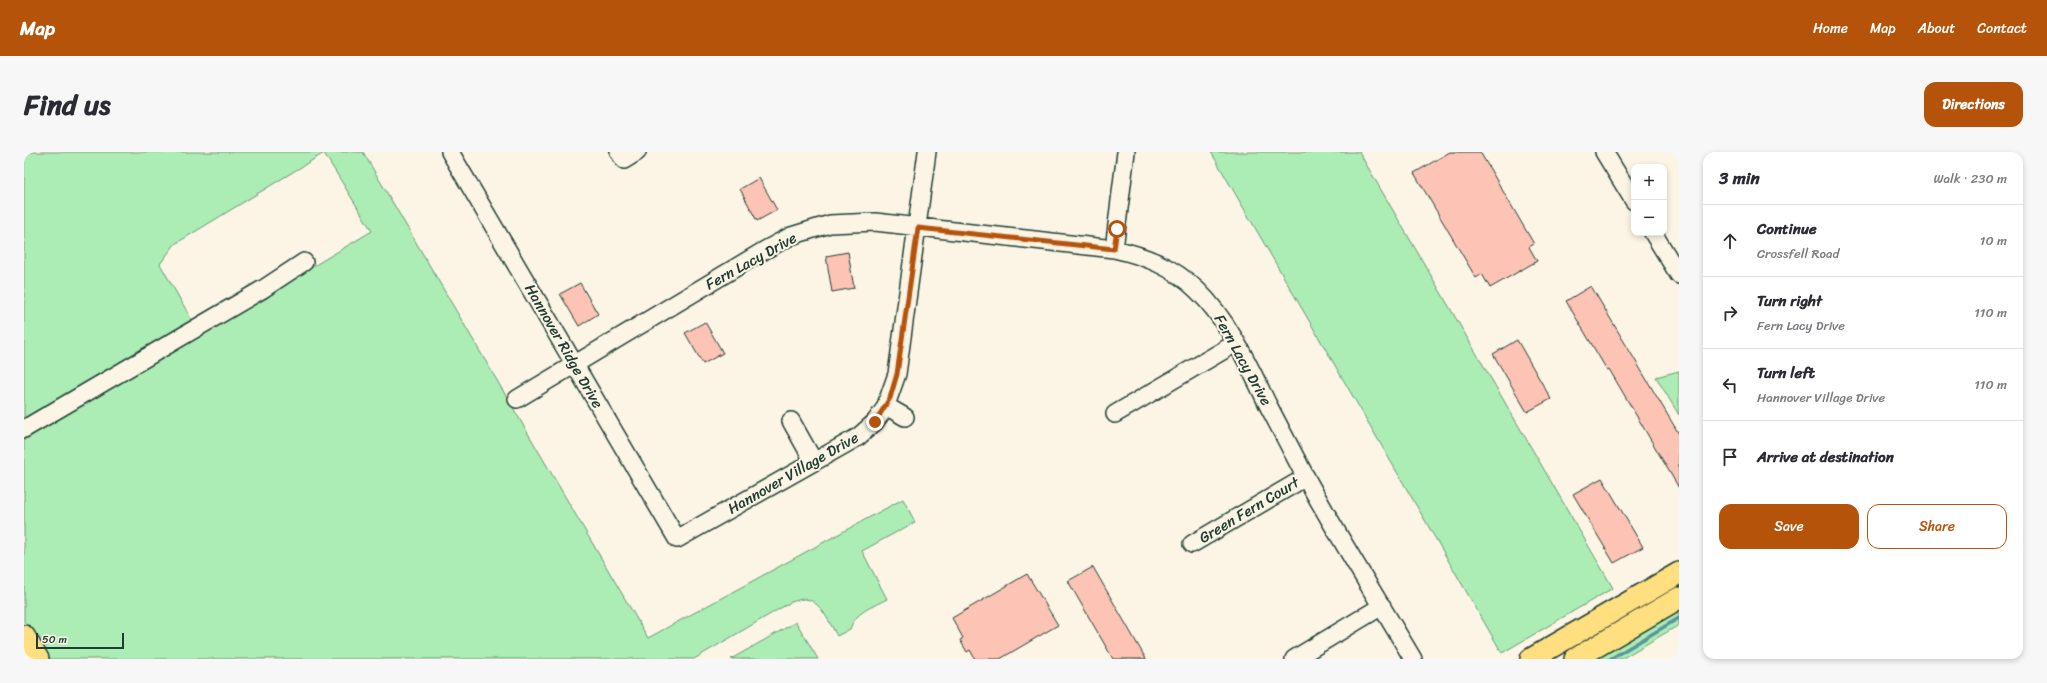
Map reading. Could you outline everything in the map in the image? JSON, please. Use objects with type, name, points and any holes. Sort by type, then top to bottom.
[{"type":"main road","points":[[1531,659],[1679,573]]},
{"type":"main road","points":[[1575,659],[1679,598]]},
{"type":"main road","points":[[24,636],[38,659]]},
{"type":"street","name":"Hannover Ridge Drive","points":[[450,152],[677,539]]},
{"type":"street","points":[[619,152],[624,160],[638,152]]},
{"type":"street","name":"Hannover Village Drive","points":[[677,539],[858,437],[875,422],[886,406],[897,374],[918,228],[927,152]]},
{"type":"street","points":[[1114,249],[1126,152]]},
{"type":"street","points":[[1604,152],[1633,200]]},
{"type":"street","name":"Fern Lacy Drive","points":[[517,399],[791,236],[830,224],[875,222],[1114,249],[1156,262],[1176,272],[1197,290],[1219,314],[1236,343],[1306,477],[1413,659]]},
{"type":"street","points":[[1655,236],[1679,275]]},
{"type":"street","points":[[24,429],[264,289],[304,262]]},
{"type":"street","points":[[1115,414],[1236,343]]},
{"type":"street","points":[[886,406],[905,417]]},
{"type":"street","points":[[791,421],[814,462]]},
{"type":"street","name":"Green Fern Court","points":[[1192,544],[1306,477]]},
{"type":"street","points":[[1294,659],[1382,606]]},
{"type":"green space","points":[[24,152],[363,152],[648,638],[903,499],[915,522],[862,551],[887,599],[860,614],[852,623],[850,629],[837,636],[824,613],[815,603],[804,599],[791,602],[694,659],[46,659],[24,622],[24,440],[372,231],[324,153],[175,244],[160,264],[193,322],[24,425]]},
{"type":"green space","points":[[1211,152],[1359,152],[1613,588],[1502,653]]},
{"type":"green space","points":[[1679,371],[1679,415],[1656,377]]},
{"type":"green space","points":[[1679,606],[1679,625],[1621,659],[1589,659]]},
{"type":"green space","points":[[796,622],[818,659],[731,659]]},
{"type":"building","points":[[1450,152],[1480,152],[1534,244],[1529,247],[1537,261],[1490,288],[1482,274],[1476,278],[1414,173]]},
{"type":"building","points":[[759,178],[777,210],[757,221],[740,189]]},
{"type":"building","points":[[848,252],[854,288],[832,292],[826,256]]},
{"type":"building","points":[[580,283],[598,314],[579,326],[560,294]]},
{"type":"building","points":[[1591,286],[1679,434],[1679,488],[1609,369],[1607,370],[1566,301]]},
{"type":"building","points":[[705,322],[723,353],[703,364],[685,333]]},
{"type":"building","points":[[1517,340],[1551,399],[1527,412],[1493,354]]},
{"type":"building","points":[[1602,478],[1643,547],[1614,563],[1573,494]]},
{"type":"building","points":[[1093,567],[1146,659],[1113,659],[1068,581]]},
{"type":"building","points":[[1027,574],[1058,625],[1000,659],[975,659],[970,650],[967,652],[960,640],[963,638],[952,618]]},
{"type":"waterway","points":[[1610,659],[1679,618]]},
{"type":"route","points":[[875,422],[890,398],[897,374],[918,228],[1114,249],[1117,229]]}]
